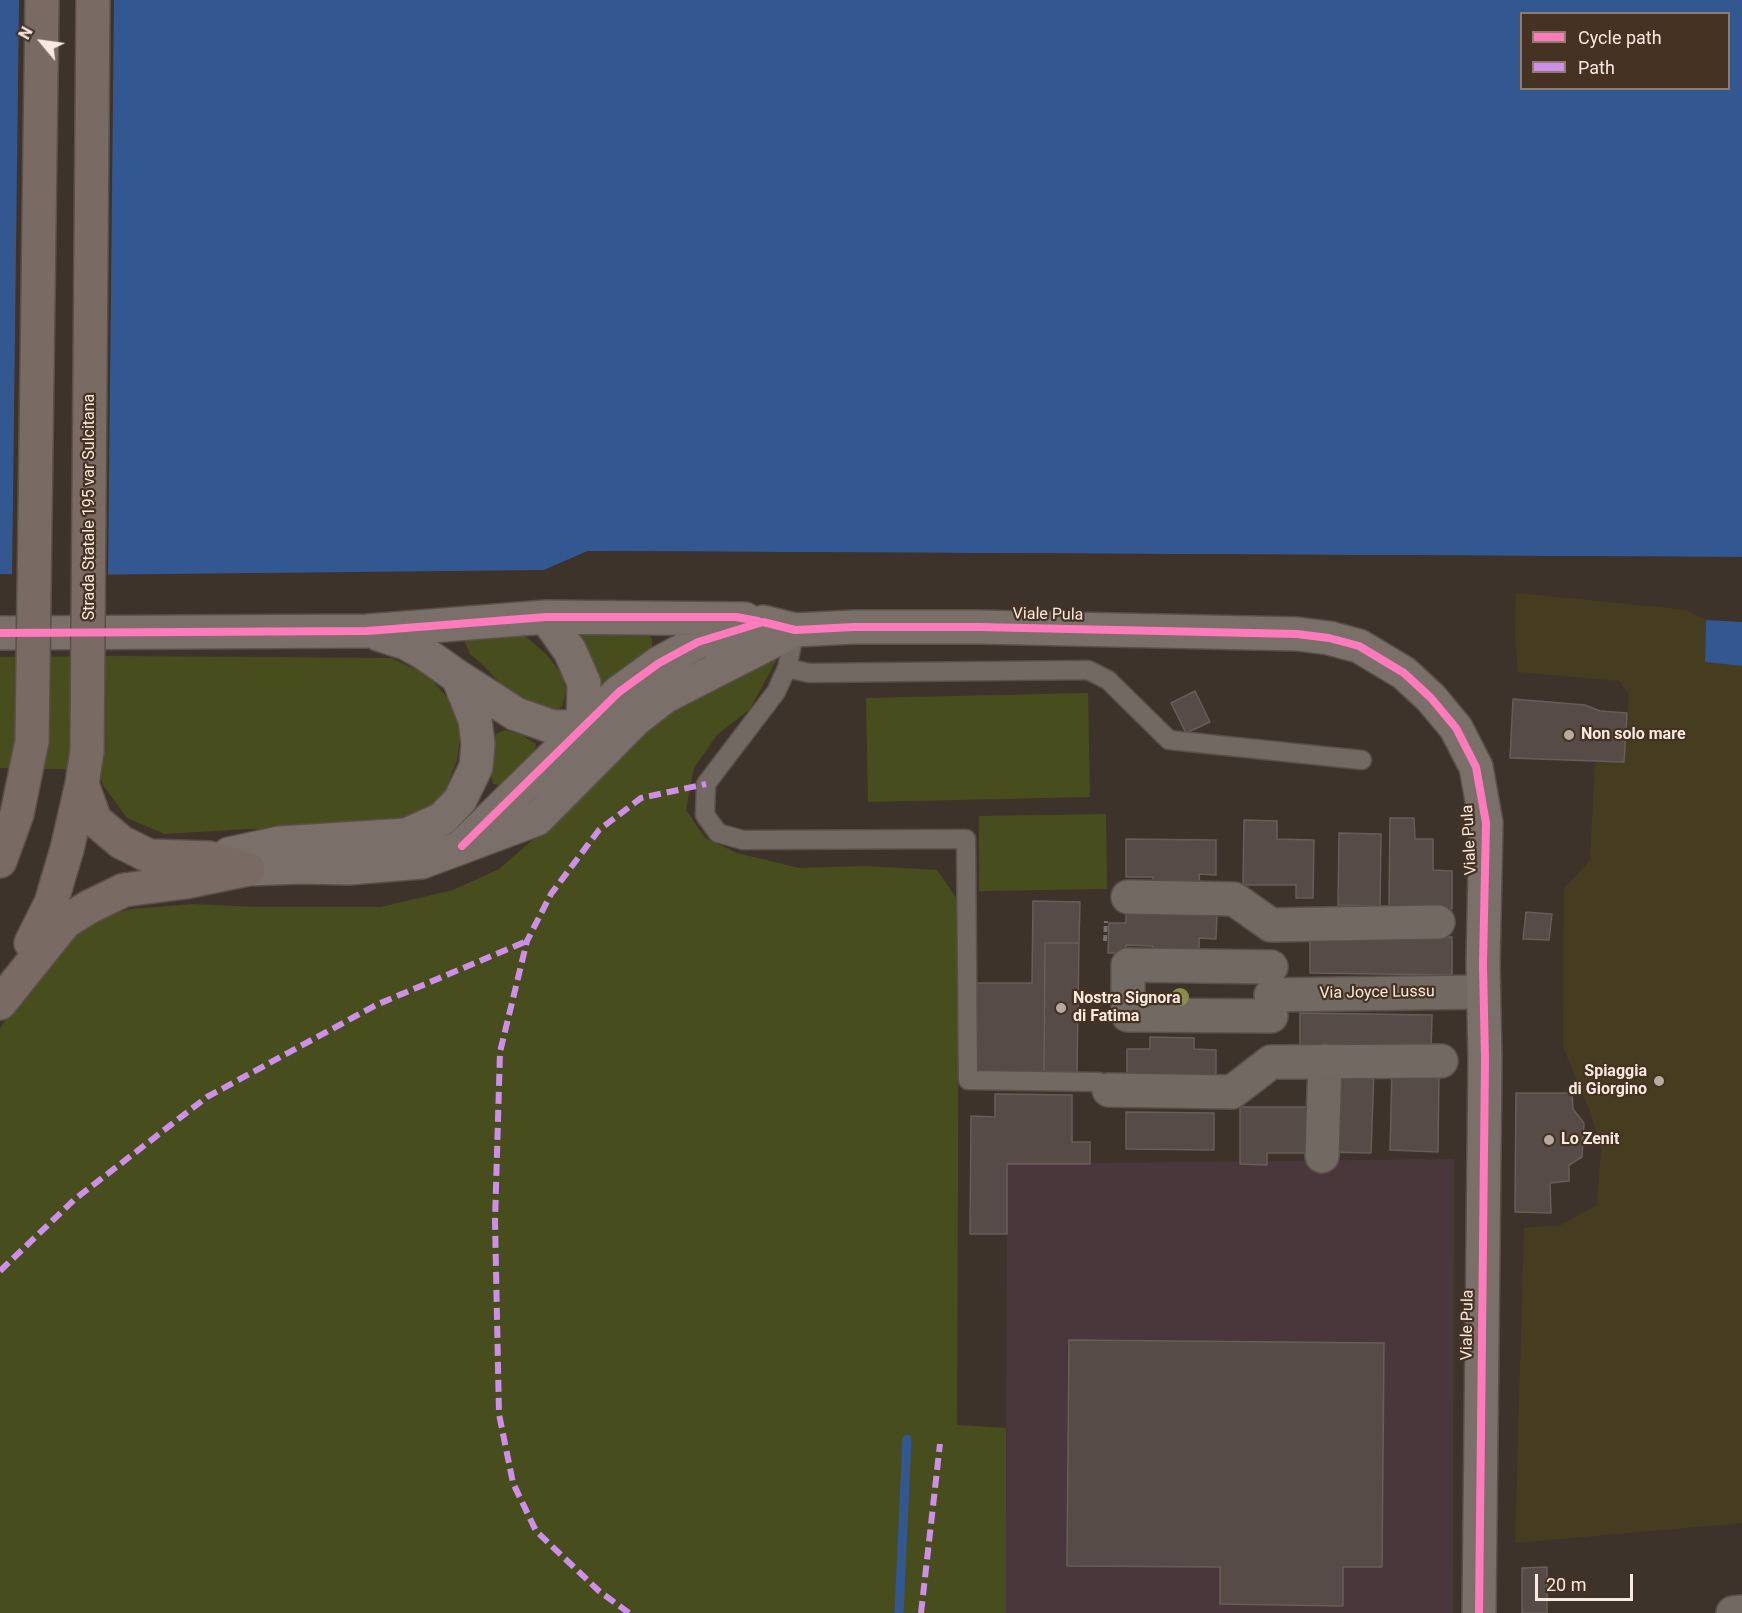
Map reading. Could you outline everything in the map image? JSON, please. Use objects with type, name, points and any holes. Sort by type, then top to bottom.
[{"type":"highway","points":[[0,861],[17,814],[32,741],[42,0]]},
{"type":"highway","name":"Strada Statale 195 var Sulcitana","points":[[0,996],[26,953],[51,903],[67,849],[87,751],[93,0]]},
{"type":"highway","points":[[82,784],[95,820],[121,842],[149,856],[209,858],[248,869]]},
{"type":"highway","points":[[0,1003],[64,922],[89,907],[124,890],[185,882],[248,869]]},
{"type":"street","points":[[508,830],[549,786],[583,726],[584,683],[570,651],[546,617]]},
{"type":"street","points":[[0,633],[367,631],[546,617],[736,617],[795,630]]},
{"type":"street","points":[[462,846],[619,692],[659,663],[698,642],[763,622]]},
{"type":"street","name":"Viale Pula","points":[[795,630],[854,627],[979,627],[1297,634],[1359,646],[1383,659],[1404,673],[1431,698],[1456,728],[1476,767],[1486,823],[1479,1613]]},
{"type":"street","points":[[248,869],[349,868],[422,862],[537,819],[636,719],[666,696],[795,630]]},
{"type":"street","points":[[367,631],[406,643],[516,714],[553,727],[583,726],[609,717],[675,673],[698,661],[726,664]]},
{"type":"street","points":[[209,858],[280,843],[406,835],[442,819],[460,800],[476,767],[478,744],[475,720],[459,677]]},
{"type":"street","points":[[1128,897],[1234,899],[1271,925],[1438,922]]},
{"type":"street","points":[[1271,925],[1271,1062]]},
{"type":"street","points":[[1128,965],[1271,992],[1128,1015],[1128,965]]},
{"type":"street","name":"Via Joyce Lussu","points":[[1271,992],[1483,992]]},
{"type":"street","points":[[1322,1156],[1325,1061]]},
{"type":"street","points":[[1109,1090],[1232,1092],[1271,1062],[1441,1061]]},
{"type":"street","points":[[1733,1613],[1742,1612]]},
{"type":"lane","points":[[795,630],[787,668],[776,692],[706,784],[705,815],[711,824],[718,833],[743,840],[966,839],[968,1080],[1099,1082],[1109,1090]]},
{"type":"lane","points":[[787,668],[809,673],[1088,670],[1108,680],[1169,740],[1362,760]]},
{"type":"path","points":[[1128,897],[1106,897],[1105,958],[1128,965]]},
{"type":"shaded area","points":[[1454,1159],[1453,1613],[1006,1613],[1007,1164]]},
{"type":"green space","points":[[480,632],[517,632],[547,655],[562,675],[566,690],[562,707],[551,711],[512,696],[470,654],[464,640]]},
{"type":"green space","points":[[590,633],[649,635],[652,639],[652,647],[603,686],[595,678],[577,638]]},
{"type":"green space","points":[[0,657],[391,658],[419,671],[432,680],[445,695],[454,711],[460,735],[457,760],[445,792],[434,808],[387,828],[247,829],[165,834],[127,818],[103,785],[97,770],[0,768]]},
{"type":"green space","points":[[777,659],[750,709],[717,735],[694,768],[686,810],[705,838],[737,853],[799,868],[865,866],[937,870],[959,902],[957,1425],[1006,1428],[1006,1613],[0,1613],[0,1028],[38,973],[65,944],[101,918],[131,909],[193,904],[257,907],[381,907],[453,890],[499,869],[543,831],[666,712],[739,673]]},
{"type":"green space","points":[[1088,693],[1090,797],[868,802],[866,698]]},
{"type":"green space","points":[[505,730],[522,735],[536,744],[535,751],[519,770],[500,785],[493,784],[489,766],[490,746],[496,734]]},
{"type":"green space","points":[[1106,814],[1107,889],[979,891],[979,816]]},
{"type":"sand","name":"Spiaggia di Giorgino","points":[[1516,593],[1687,610],[1706,620],[1705,662],[1742,666],[1742,1523],[1515,1543],[1524,1228],[1561,1225],[1597,1205],[1601,1148],[1591,1114],[1563,1047],[1564,888],[1590,861],[1595,761],[1624,762],[1629,694],[1619,681],[1518,672],[1515,636]]},
{"type":"water","points":[[0,0],[1742,0],[1742,557],[588,551],[544,570],[0,574]]},
{"type":"water","points":[[1706,620],[1742,622],[1742,666],[1705,662]]},
{"type":"pier","points":[[19,0],[114,0],[108,578],[12,577]]},
{"type":"pier","points":[[588,551],[1742,557],[1742,560],[589,554],[551,570],[544,570]]},
{"type":"building","points":[[1195,691],[1210,722],[1186,733],[1171,703]]},
{"type":"building","name":"Non solo mare","points":[[1513,699],[1585,705],[1600,711],[1627,713],[1624,762],[1510,758]]},
{"type":"building","points":[[1390,818],[1414,818],[1415,839],[1433,839],[1433,870],[1452,871],[1452,909],[1389,908]]},
{"type":"building","points":[[1244,820],[1277,821],[1277,839],[1314,840],[1313,898],[1296,898],[1296,885],[1243,885]]},
{"type":"building","points":[[1339,833],[1381,834],[1380,906],[1338,905]]},
{"type":"building","points":[[1126,839],[1216,840],[1216,875],[1199,874],[1200,887],[1153,887],[1153,877],[1126,877]]},
{"type":"building","points":[[1033,901],[1080,902],[1079,943],[1045,943],[1044,1072],[976,1072],[977,983],[1032,983]]},
{"type":"building","points":[[1126,910],[1217,913],[1216,939],[1199,938],[1199,953],[1152,951],[1153,946],[1126,945],[1126,953],[1108,953],[1109,923],[1126,923]]},
{"type":"building","points":[[1526,912],[1552,914],[1549,940],[1523,939]]},
{"type":"building","points":[[1310,935],[1452,937],[1452,975],[1310,973]]},
{"type":"building","name":"Nostra Signora di Fatima","points":[[1045,943],[1079,943],[1077,1072],[1044,1072]]},
{"type":"building","points":[[1300,1013],[1432,1015],[1431,1053],[1300,1052]]},
{"type":"building","points":[[1150,1037],[1194,1038],[1194,1049],[1216,1050],[1216,1078],[1127,1077],[1127,1049],[1150,1049]]},
{"type":"building","points":[[1331,1068],[1374,1069],[1371,1153],[1328,1152]]},
{"type":"building","points":[[1392,1071],[1439,1072],[1438,1152],[1390,1150]]},
{"type":"building","name":"Lo Zenit","points":[[1516,1093],[1572,1093],[1573,1109],[1584,1123],[1582,1157],[1569,1165],[1569,1181],[1550,1183],[1551,1213],[1515,1212]]},
{"type":"building","points":[[995,1094],[1072,1095],[1072,1142],[1090,1142],[1090,1164],[1007,1164],[1007,1234],[970,1234],[971,1116],[995,1117]]},
{"type":"building","points":[[1240,1107],[1314,1107],[1314,1153],[1267,1153],[1267,1165],[1240,1164]]},
{"type":"building","points":[[1126,1112],[1214,1113],[1214,1150],[1126,1149]]},
{"type":"building","points":[[1069,1340],[1384,1343],[1382,1567],[1343,1567],[1343,1606],[1220,1604],[1220,1567],[1067,1566]]},
{"type":"building","points":[[1547,1567],[1547,1613],[1522,1613],[1522,1568]]},
{"type":"waterway","points":[[899,1613],[907,1439]]},
{"type":"marked path","points":[[629,1613],[599,1591],[536,1531],[513,1483],[499,1414],[495,1221],[500,1052],[527,941],[551,894],[599,830],[641,798],[706,784]]},
{"type":"marked path","points":[[0,1271],[75,1199],[207,1097],[376,1005],[527,941]]},
{"type":"marked path","points":[[921,1613],[940,1444]]},
{"type":"cycle path","points":[[0,633],[367,631],[546,617],[736,617],[758,621]]},
{"type":"cycle path","points":[[462,846],[619,692],[659,663],[698,642],[763,622],[795,630],[854,627],[979,627],[1297,634],[1329,638],[1359,646],[1404,673],[1431,698],[1456,728],[1476,767],[1486,823],[1479,1613]]},
{"type":"place","name":"Non solo mare","points":[[1569,735]]},
{"type":"place","name":"Nostra Signora di Fatima","points":[[1061,1008]]},
{"type":"place","name":"Spiaggia di Giorgino","points":[[1659,1081]]},
{"type":"place","name":"Lo Zenit","points":[[1549,1140]]}]
